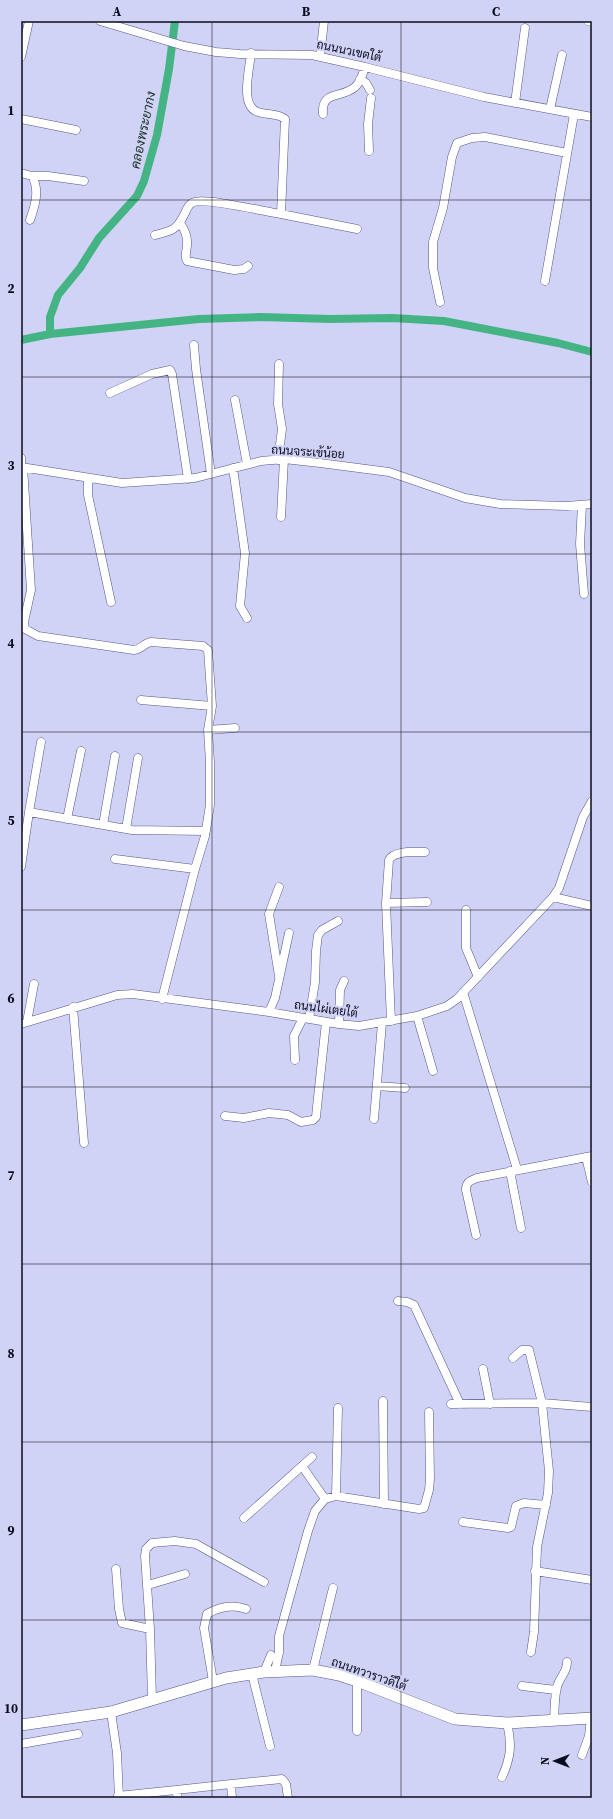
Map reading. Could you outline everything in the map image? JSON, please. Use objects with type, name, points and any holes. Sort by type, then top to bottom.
[{"type":"street","points":[[21,57],[28,21]]},
{"type":"street","name":"ถนนนวเขตใต้","points":[[100,21],[184,46],[216,52],[300,54],[320,57],[477,95],[592,117]]},
{"type":"street","points":[[320,57],[324,21]]},
{"type":"street","points":[[588,21],[592,22]]},
{"type":"street","points":[[515,103],[525,28]]},
{"type":"street","points":[[251,53],[247,97],[248,104],[251,109],[257,112],[277,115],[285,119],[281,214]]},
{"type":"street","points":[[550,110],[562,55]]},
{"type":"street","points":[[323,114],[323,103],[325,100],[346,93],[357,84],[365,67]]},
{"type":"street","points":[[360,79],[366,83],[371,94],[368,124],[370,151]]},
{"type":"street","points":[[545,282],[574,114]]},
{"type":"street","points":[[21,119],[76,130]]},
{"type":"street","points":[[440,302],[433,268],[433,242],[443,208],[452,157],[457,143],[472,138],[485,137],[567,153]]},
{"type":"street","points":[[21,173],[32,176],[48,176],[84,182]]},
{"type":"street","points":[[30,220],[36,195],[35,184],[32,176]]},
{"type":"street","points":[[155,235],[170,231],[180,223],[188,206],[194,201],[200,200],[357,229]]},
{"type":"street","points":[[180,223],[187,235],[185,257],[187,261],[234,270],[244,269],[248,266]]},
{"type":"street","points":[[194,345],[211,474]]},
{"type":"street","points":[[279,364],[278,404],[282,429],[281,517]]},
{"type":"street","points":[[110,393],[152,374],[170,370],[172,374],[188,479]]},
{"type":"street","points":[[235,400],[247,464]]},
{"type":"street","points":[[21,458],[31,590],[24,622],[25,629],[38,636],[134,650],[141,649],[148,642],[206,647],[208,650],[212,706],[208,730],[210,805],[206,831],[162,999]]},
{"type":"street","name":"ถนนจระเข้น้อย","points":[[22,467],[122,483],[188,479],[247,464],[281,460],[389,472],[476,501],[517,505],[592,504]]},
{"type":"street","points":[[233,468],[245,553],[240,606],[247,618]]},
{"type":"street","points":[[88,478],[88,495],[111,602]]},
{"type":"street","points":[[582,505],[580,544],[584,594]]},
{"type":"street","points":[[141,700],[212,706]]},
{"type":"street","points":[[208,730],[235,728]]},
{"type":"street","points":[[21,867],[41,742]]},
{"type":"street","points":[[68,819],[82,751]]},
{"type":"street","points":[[103,825],[115,756]]},
{"type":"street","points":[[126,829],[138,758]]},
{"type":"street","name":"ถนนไผ่เตยใต้","points":[[24,1023],[117,995],[146,995],[162,999],[269,1012],[306,1019],[359,1026],[417,1016],[446,1006],[478,977],[553,897],[561,883],[588,816],[592,801]]},
{"type":"street","points":[[29,812],[126,829],[206,831]]},
{"type":"street","points":[[391,1021],[386,902],[390,856],[402,853],[425,852]]},
{"type":"street","points":[[115,859],[195,869]]},
{"type":"street","points":[[279,887],[269,914],[279,976]]},
{"type":"street","points":[[553,897],[592,906]]},
{"type":"street","points":[[386,902],[427,902]]},
{"type":"street","points":[[466,910],[466,948],[478,977]]},
{"type":"street","points":[[295,1060],[294,1036],[296,1029],[306,1019],[316,982],[316,951],[318,935],[322,930],[338,921]]},
{"type":"street","points":[[269,1012],[274,1005],[289,932]]},
{"type":"street","points":[[339,1024],[340,990],[344,981]]},
{"type":"street","points":[[24,1023],[34,984]]},
{"type":"street","points":[[463,992],[514,1170],[521,1228]]},
{"type":"street","points":[[73,1007],[84,1143]]},
{"type":"street","points":[[417,1016],[433,1071]]},
{"type":"street","points":[[225,1116],[244,1118],[269,1112],[288,1115],[301,1122],[313,1120],[317,1107],[326,1022]]},
{"type":"street","points":[[374,1119],[382,1023]]},
{"type":"street","points":[[377,1086],[405,1088]]},
{"type":"street","points":[[476,1235],[466,1185],[469,1181],[514,1170],[589,1156],[592,1182]]},
{"type":"street","points":[[398,1301],[407,1302],[414,1305],[460,1404]]},
{"type":"street","points":[[512,1358],[522,1350],[528,1350],[542,1403],[549,1472],[548,1494],[537,1548],[534,1632],[531,1652]]},
{"type":"street","points":[[483,1369],[490,1404]]},
{"type":"street","points":[[384,1401],[384,1504]]},
{"type":"street","points":[[451,1404],[542,1403],[592,1407]]},
{"type":"street","points":[[336,1496],[338,1408]]},
{"type":"street","points":[[269,1671],[275,1654],[308,1531],[315,1511],[324,1499],[336,1496],[419,1509],[424,1508],[429,1490],[430,1479],[429,1412]]},
{"type":"street","points":[[244,1518],[312,1457]]},
{"type":"street","points":[[302,1466],[324,1499]]},
{"type":"street","points":[[463,1522],[508,1528],[513,1522],[516,1506],[524,1503],[546,1505]]},
{"type":"street","points":[[152,1699],[146,1549],[152,1542],[163,1541],[196,1544],[264,1582]]},
{"type":"street","points":[[116,1569],[119,1609],[122,1623],[150,1629]]},
{"type":"street","points":[[535,1571],[592,1580]]},
{"type":"street","points":[[148,1585],[185,1574]]},
{"type":"street","points":[[313,1670],[333,1588]]},
{"type":"street","points":[[213,1682],[204,1628],[207,1614],[227,1606],[246,1609]]},
{"type":"street","points":[[554,1719],[556,1690],[558,1683],[565,1672],[567,1662]]},
{"type":"street","name":"ถนนทวาราวดีใต้","points":[[21,1725],[111,1712],[213,1682],[252,1674],[269,1671],[313,1670],[357,1680],[455,1719],[507,1723],[554,1719],[591,1718]]},
{"type":"street","points":[[252,1674],[270,1746]]},
{"type":"street","points":[[357,1680],[357,1731]]},
{"type":"street","points":[[522,1686],[556,1690]]},
{"type":"street","points":[[111,1712],[117,1753],[118,1797],[177,1794],[231,1784],[282,1779],[286,1784],[288,1798]]},
{"type":"street","points":[[582,1755],[589,1736],[591,1718]]},
{"type":"street","points":[[502,1777],[509,1762],[510,1750],[507,1723]]},
{"type":"street","points":[[21,1744],[78,1734]]},
{"type":"street","points":[[231,1784],[232,1798]]},
{"type":"waterway","name":"คลองพระยากง","points":[[50,334],[50,317],[58,295],[80,268],[99,238],[137,196],[144,181],[157,135],[169,69],[175,21]]},
{"type":"waterway","points":[[21,340],[50,334],[199,319],[260,317],[330,319],[392,318],[444,321],[558,343],[592,352]]}]
